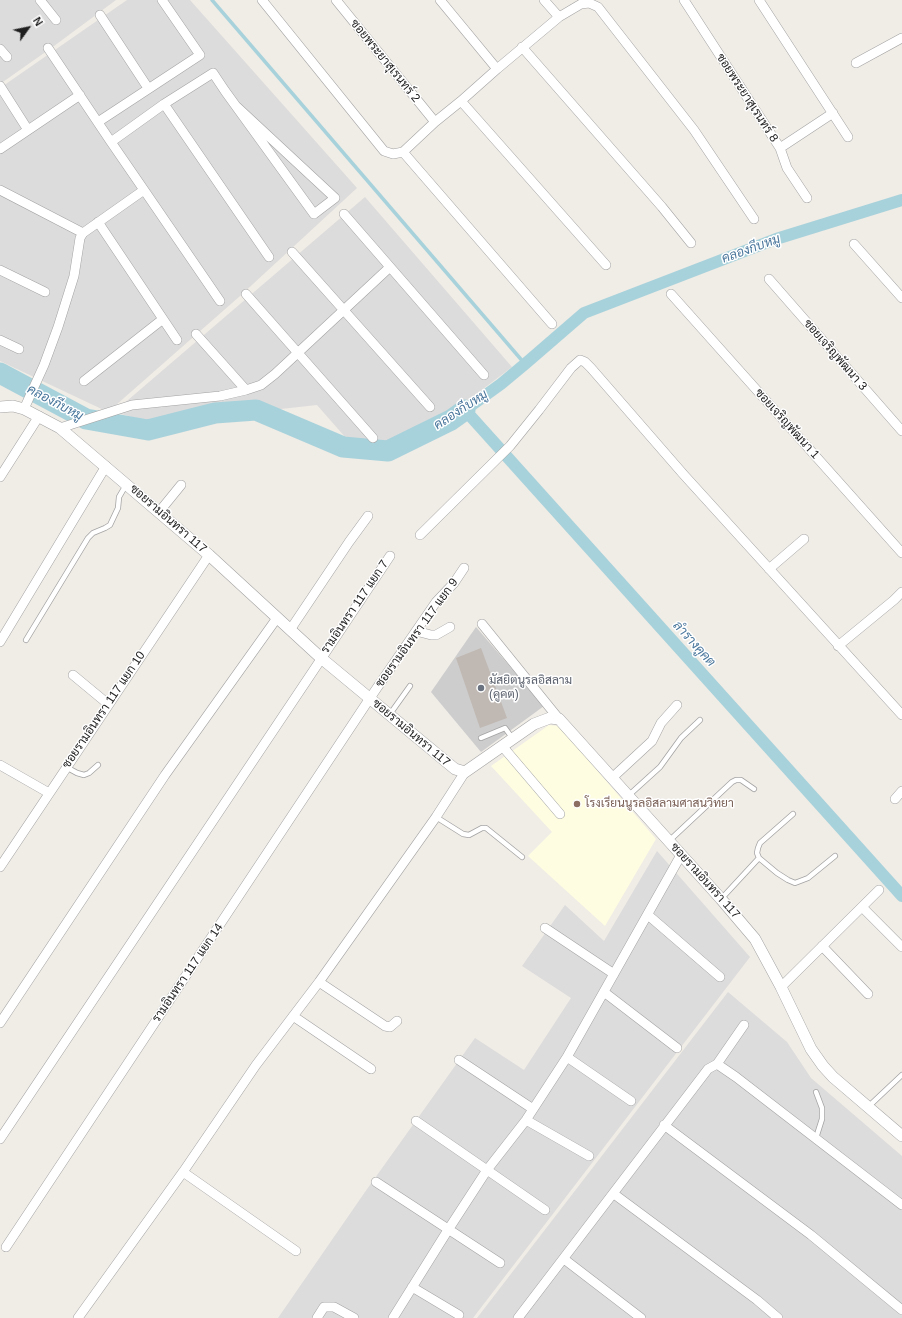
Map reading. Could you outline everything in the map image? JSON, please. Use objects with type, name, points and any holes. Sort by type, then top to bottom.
[{"type":"street","points":[[40,0],[56,20]]},
{"type":"street","points":[[98,122],[200,55],[162,0]]},
{"type":"street","points":[[262,0],[384,151],[393,154],[403,152],[435,122],[559,17],[581,4],[589,3],[598,7],[694,130],[754,219]]},
{"type":"street","name":"ซอยพระยาสุเรนทร์ 2","points":[[336,0],[435,122]]},
{"type":"street","points":[[440,0],[497,69]]},
{"type":"street","points":[[544,0],[559,17]]},
{"type":"street","name":"ซอยพระยาสุเรนทร์ 8","points":[[684,0],[780,148],[787,168],[807,198]]},
{"type":"street","points":[[759,0],[848,137]]},
{"type":"street","points":[[100,15],[148,88]]},
{"type":"street","points":[[856,63],[902,38]]},
{"type":"street","points":[[48,48],[220,301]]},
{"type":"street","points":[[522,48],[662,207],[691,243]]},
{"type":"street","points":[[0,49],[7,57]]},
{"type":"street","points":[[111,142],[164,104],[213,73],[236,106],[314,214],[335,198],[236,106]]},
{"type":"street","points":[[0,86],[28,130]]},
{"type":"street","points":[[0,150],[80,95]]},
{"type":"street","points":[[461,101],[606,265]]},
{"type":"street","points":[[164,104],[269,258]]},
{"type":"street","points":[[780,148],[833,113]]},
{"type":"street","points":[[403,152],[552,324]]},
{"type":"street","points":[[0,190],[83,233]]},
{"type":"street","points":[[24,409],[44,365],[58,327],[74,276],[80,238],[83,233],[144,190]]},
{"type":"street","points":[[344,214],[484,375]]},
{"type":"street","points":[[98,222],[177,340]]},
{"type":"street","points":[[854,244],[902,298]]},
{"type":"street","points":[[292,252],[430,407]]},
{"type":"street","points":[[60,428],[132,405],[220,396],[261,385],[390,267]]},
{"type":"street","points":[[0,270],[45,292]]},
{"type":"street","name":"ซอยเจริญพัฒนา 3","points":[[769,279],[902,431]]},
{"type":"street","points":[[246,294],[373,438]]},
{"type":"street","name":"ซอยเจริญพัฒนา 1","points":[[671,294],[902,553]]},
{"type":"street","points":[[84,381],[163,320]]},
{"type":"street","points":[[196,334],[246,390]]},
{"type":"street","points":[[0,340],[19,349]]},
{"type":"street","points":[[420,536],[510,446],[571,368],[580,360],[585,362],[838,646],[902,715]]},
{"type":"street","name":"ซอยรามอินทรา 117","points":[[0,407],[13,406],[24,409],[60,428],[209,555],[321,658],[455,769],[466,772]]},
{"type":"street","points":[[0,478],[38,416]]},
{"type":"street","points":[[0,642],[106,466]]},
{"type":"street","points":[[159,512],[181,485]]},
{"type":"street","points":[[290,630],[368,516]]},
{"type":"street","points":[[769,569],[804,539]]},
{"type":"street","name":"ซอยรามอินทรา 117 แยก 10","points":[[0,867],[209,555]]},
{"type":"street","name":"รามอินทรา 117 แยก 7","points":[[0,1139],[390,556]]},
{"type":"street","name":"ซอยรามอินทรา 117 แยก 9","points":[[370,698],[436,602],[454,583],[464,568]]},
{"type":"street","points":[[838,646],[902,592]]},
{"type":"street","points":[[0,1023],[165,775],[277,618]]},
{"type":"street","points":[[482,624],[559,719]]},
{"type":"street","points":[[416,631],[436,635],[450,627]]},
{"type":"street","points":[[73,675],[108,704]]},
{"type":"street","name":"รามอินทรา 117 แยก 14","points":[[6,1247],[370,698]]},
{"type":"street","points":[[612,778],[652,741],[660,723],[676,705]]},
{"type":"street","points":[[78,1318],[183,1172],[256,1065],[319,982],[436,817],[466,772],[543,720],[550,718],[559,719]]},
{"type":"street","name":"ซอยรามอินทรา 117","points":[[559,719],[755,938],[811,1049],[823,1066],[833,1078],[868,1108],[901,1133]]},
{"type":"street","points":[[503,747],[560,814]]},
{"type":"street","points":[[0,765],[49,793]]},
{"type":"street","points":[[895,799],[902,790]]},
{"type":"street","points":[[393,1318],[487,1170],[526,1120],[567,1057],[681,855]]},
{"type":"street","points":[[781,987],[879,890]]},
{"type":"street","points":[[862,907],[902,947]]},
{"type":"street","points":[[648,915],[720,977]]},
{"type":"street","points":[[545,928],[614,974]]},
{"type":"street","points":[[822,946],[868,994]]},
{"type":"street","points":[[319,982],[384,1026],[390,1027],[397,1021]]},
{"type":"street","points":[[604,992],[677,1048]]},
{"type":"street","points":[[293,1016],[371,1069]]},
{"type":"street","points":[[518,1318],[614,1194],[664,1125],[708,1069],[717,1064],[744,1025]]},
{"type":"street","points":[[567,1057],[631,1101]]},
{"type":"street","points":[[458,1060],[533,1109]]},
{"type":"street","points":[[717,1064],[902,1205]]},
{"type":"street","points":[[526,1120],[589,1156]]},
{"type":"street","points":[[416,1121],[545,1210]]},
{"type":"street","points":[[664,1125],[811,1235],[902,1310]]},
{"type":"street","points":[[183,1172],[296,1250]]},
{"type":"street","points":[[376,1182],[500,1263]]},
{"type":"street","points":[[614,1194],[757,1300],[778,1318]]},
{"type":"street","points":[[564,1259],[641,1318]]},
{"type":"street","points":[[412,1287],[459,1315]]},
{"type":"street","points":[[317,1318],[324,1307],[334,1307],[354,1318]]},
{"type":"lane","points":[[26,640],[88,538],[93,533],[110,525],[118,508],[119,497],[127,484]]},
{"type":"lane","points":[[390,715],[410,686]]},
{"type":"lane","points":[[628,796],[660,767],[681,738],[700,720]]},
{"type":"lane","points":[[481,738],[506,728],[513,739]]},
{"type":"lane","points":[[66,767],[84,775],[98,765]]},
{"type":"lane","points":[[669,841],[732,782],[741,780],[754,788]]},
{"type":"lane","points":[[793,814],[760,843],[758,848],[759,858],[777,873],[788,880],[795,882],[808,878],[835,856]]},
{"type":"lane","points":[[436,817],[463,834],[469,835],[482,828],[486,828],[522,857]]},
{"type":"lane","points":[[721,899],[759,858]]},
{"type":"lane","points":[[868,1108],[902,1075]]},
{"type":"lane","points":[[816,1092],[822,1108],[822,1119],[816,1138]]},
{"type":"shaded area","points":[[0,0],[116,0],[0,84]]},
{"type":"shaded area","points":[[127,0],[190,0],[357,188],[240,296],[108,412],[0,361],[0,88]]},
{"type":"shaded area","points":[[365,197],[512,367],[438,423],[360,454],[317,405],[154,423],[114,412]]},
{"type":"shaded area","points":[[476,627],[544,706],[481,752],[431,692]]},
{"type":"shaded area","name":"โรงเรียนนูรลอิสลามศาสนวิทยา","points":[[549,725],[559,726],[656,839],[605,926],[528,856],[552,832],[491,766]]},
{"type":"shaded area","points":[[657,851],[750,957],[473,1318],[278,1318],[365,1192],[475,1038],[524,1070],[571,998],[522,966],[565,905],[604,941]]},
{"type":"shaded area","points":[[728,992],[787,1042],[811,1078],[902,1156],[902,1318],[477,1318]]},
{"type":"building","name":"มัสยิตนูรลอิสลาม (คูคต)","points":[[481,648],[507,718],[480,728],[456,658]]},
{"type":"waterway","points":[[212,0],[525,364]]},
{"type":"waterway","name":"ลำรางคูคต","points":[[902,200],[776,239],[584,313],[501,384],[465,410],[902,896]]},
{"type":"waterway","name":"คลองกีบหมู","points":[[0,373],[86,419],[148,430],[215,413],[256,410],[343,447],[388,451],[451,420],[465,410]]},
{"type":"place","name":"มัสยิตนูรลอิสลาม (คูคต)","points":[[481,688]]},
{"type":"place","name":"โรงเรียนนูรลอิสลามศาสนวิทยา","points":[[577,804]]}]
